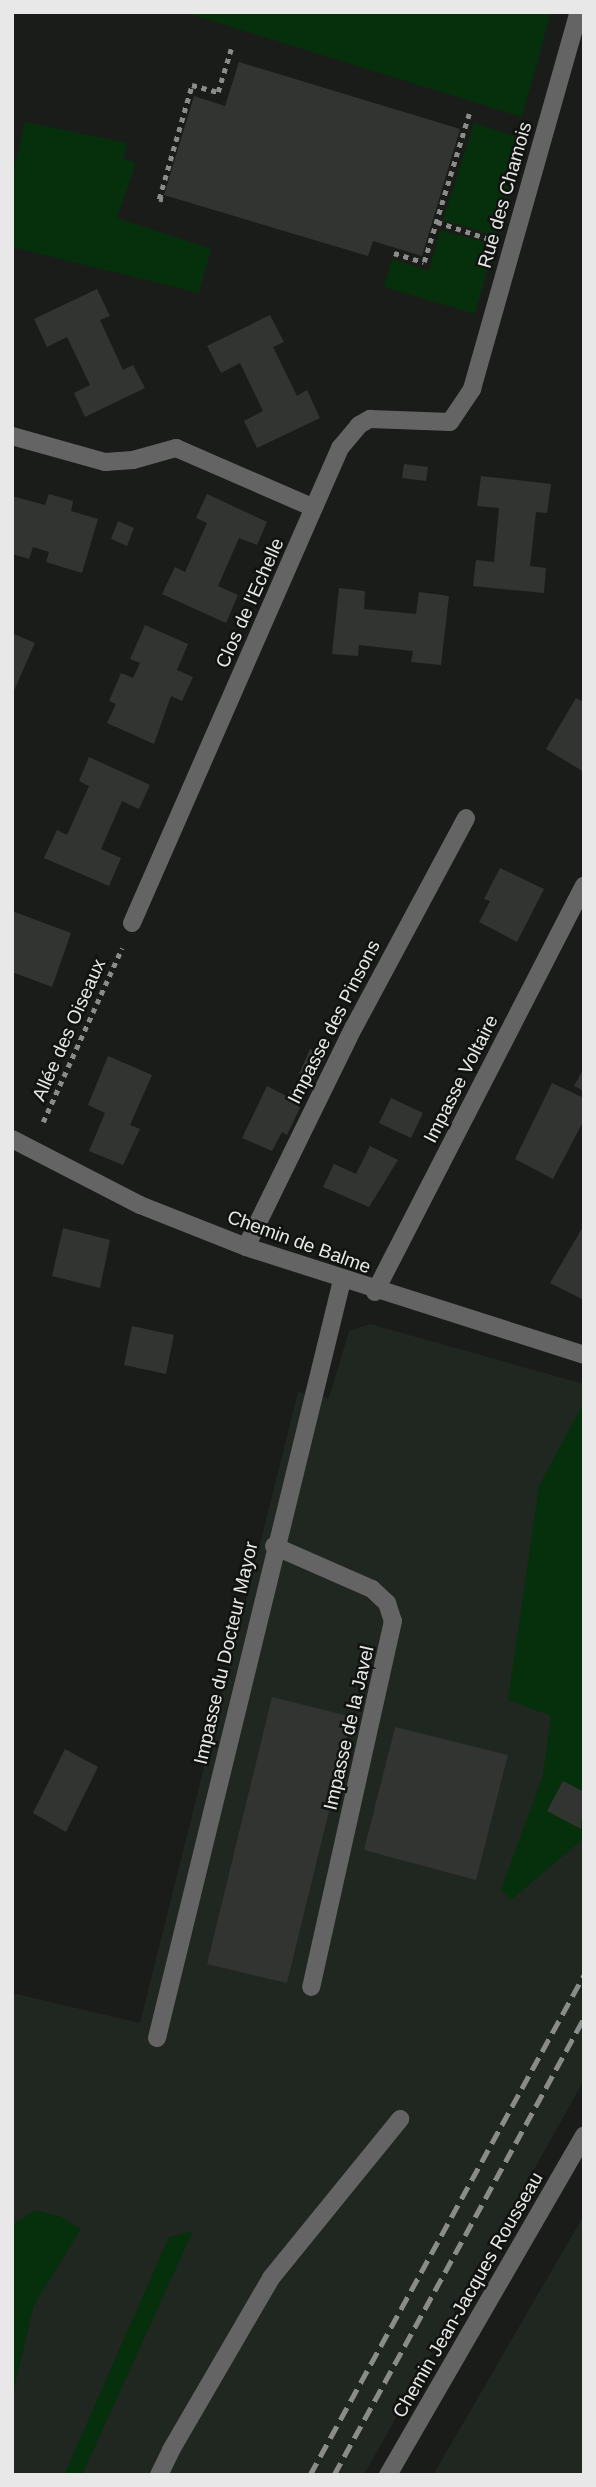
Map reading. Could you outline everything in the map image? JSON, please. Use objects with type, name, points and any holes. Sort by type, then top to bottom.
[{"type":"street","name":"Rue des Chamois","points":[[472,389],[579,12]]},
{"type":"street","name":"Clos de l'Echelle","points":[[132,923],[340,448],[359,425],[385,416],[450,422],[472,389]]},
{"type":"street","points":[[12,436],[105,462],[133,460],[176,448],[314,508]]},
{"type":"street","name":"Impasse des Pinsons","points":[[246,1247],[354,1027],[466,818]]},
{"type":"street","name":"Impasse Voltaire","points":[[375,1292],[584,886]]},
{"type":"street","name":"Chemin de Balme","points":[[12,1139],[140,1205],[246,1247],[375,1292],[584,1355]]},
{"type":"street","name":"Impasse du Docteur Mayor","points":[[157,2038],[274,1546],[342,1280]]},
{"type":"street","name":"Impasse de la Javel","points":[[274,1546],[372,1589],[387,1603],[393,1621],[311,1987]]},
{"type":"street","points":[[159,2475],[271,2278],[400,2119]]},
{"type":"street","name":"Chemin Jean-Jacques Rousseau","points":[[388,2475],[584,2136]]},
{"type":"path","points":[[163,200],[159,199],[192,85],[218,92],[231,49]]},
{"type":"path","points":[[394,253],[424,262],[469,114]]},
{"type":"path","points":[[437,222],[512,246]]},
{"type":"path","name":"Allée des Oiseaux","points":[[31,1148],[132,923]]},
{"type":"shaded area","points":[[370,1324],[584,1384],[584,2080],[364,2475],[12,2475],[12,1993],[140,2023],[298,1392],[329,1398],[349,1331]]},
{"type":"shaded area","points":[[584,2215],[584,2475],[433,2475]]},
{"type":"green space","points":[[183,12],[551,12],[522,117]]},
{"type":"green space","points":[[25,122],[127,143],[123,158],[136,163],[117,218],[211,249],[199,293],[12,247],[12,178]]},
{"type":"green space","points":[[474,123],[524,139],[496,236],[443,220]]},
{"type":"green space","points":[[440,230],[494,245],[475,314],[384,287],[392,259],[429,271]]},
{"type":"green space","points":[[584,1402],[584,1838],[511,1900],[501,1890],[543,1775],[551,1716],[508,1700],[539,1486]]},
{"type":"green space","points":[[35,2210],[62,2217],[81,2229],[34,2305],[12,2397],[12,2225]]},
{"type":"green space","points":[[193,2231],[82,2475],[64,2475],[169,2237]]},
{"type":"building","points":[[239,62],[460,129],[422,256],[373,241],[368,256],[164,195],[194,96],[225,106]]},
{"type":"building","points":[[97,289],[110,316],[100,320],[123,370],[133,365],[145,388],[85,417],[74,393],[90,385],[67,337],[47,347],[34,319]]},
{"type":"building","points":[[270,315],[284,342],[273,347],[297,396],[307,390],[320,418],[257,448],[244,421],[263,411],[240,363],[221,373],[207,346]]},
{"type":"building","points":[[404,464],[428,467],[426,481],[402,478]]},
{"type":"building","points":[[481,476],[551,484],[547,513],[536,512],[530,566],[546,568],[544,593],[473,586],[476,560],[494,562],[499,508],[477,506]]},
{"type":"building","points":[[49,494],[73,501],[71,511],[98,519],[82,573],[46,562],[49,552],[33,547],[29,559],[12,554],[12,496],[45,505]]},
{"type":"building","points":[[207,494],[267,522],[257,545],[239,538],[218,586],[238,595],[226,623],[162,594],[175,567],[185,572],[207,523],[196,518]]},
{"type":"building","points":[[118,521],[134,528],[127,546],[111,539]]},
{"type":"building","points":[[339,588],[365,591],[364,609],[416,614],[419,592],[449,596],[441,665],[411,662],[413,651],[359,645],[358,656],[332,654]]},
{"type":"building","points":[[145,625],[188,644],[177,670],[193,677],[182,701],[171,696],[154,744],[107,723],[116,704],[109,701],[121,673],[133,678],[140,663],[130,659]]},
{"type":"building","points":[[12,633],[35,643],[12,695]]},
{"type":"building","points":[[576,698],[584,702],[584,772],[546,749]]},
{"type":"building","points":[[89,757],[150,785],[139,809],[122,801],[101,849],[121,858],[109,886],[44,858],[57,830],[67,835],[89,786],[79,781]]},
{"type":"building","points":[[500,868],[544,889],[517,942],[479,922],[490,901],[484,899]]},
{"type":"building","points":[[12,911],[71,933],[52,987],[12,972]]},
{"type":"building","points":[[310,1049],[325,1058],[313,1082],[299,1074]]},
{"type":"building","points":[[108,1056],[152,1075],[130,1125],[140,1129],[123,1165],[89,1151],[105,1113],[88,1105]]},
{"type":"building","points":[[584,1068],[584,1091],[574,1086]]},
{"type":"building","points":[[552,1083],[584,1098],[584,1120],[553,1179],[515,1159]]},
{"type":"building","points":[[267,1086],[288,1097],[290,1091],[305,1097],[287,1135],[282,1132],[272,1151],[242,1138]]},
{"type":"building","points":[[391,1098],[423,1113],[411,1138],[379,1123]]},
{"type":"building","points":[[370,1146],[398,1160],[369,1207],[323,1187],[334,1164],[356,1174]]},
{"type":"building","points":[[584,1225],[584,1300],[550,1283]]},
{"type":"building","points":[[63,1228],[110,1240],[100,1288],[52,1276]]},
{"type":"building","points":[[132,1326],[174,1335],[166,1374],[124,1365]]},
{"type":"building","points":[[272,1697],[352,1717],[287,1983],[207,1964]]},
{"type":"building","points":[[395,1727],[508,1755],[476,1880],[364,1850]]},
{"type":"building","points":[[65,1749],[98,1767],[66,1832],[33,1813]]},
{"type":"building","points":[[563,1781],[584,1792],[581,1829],[547,1811]]},
{"type":"railway","points":[[310,2475],[584,1975]]},
{"type":"railway","points":[[334,2475],[584,2018]]}]
